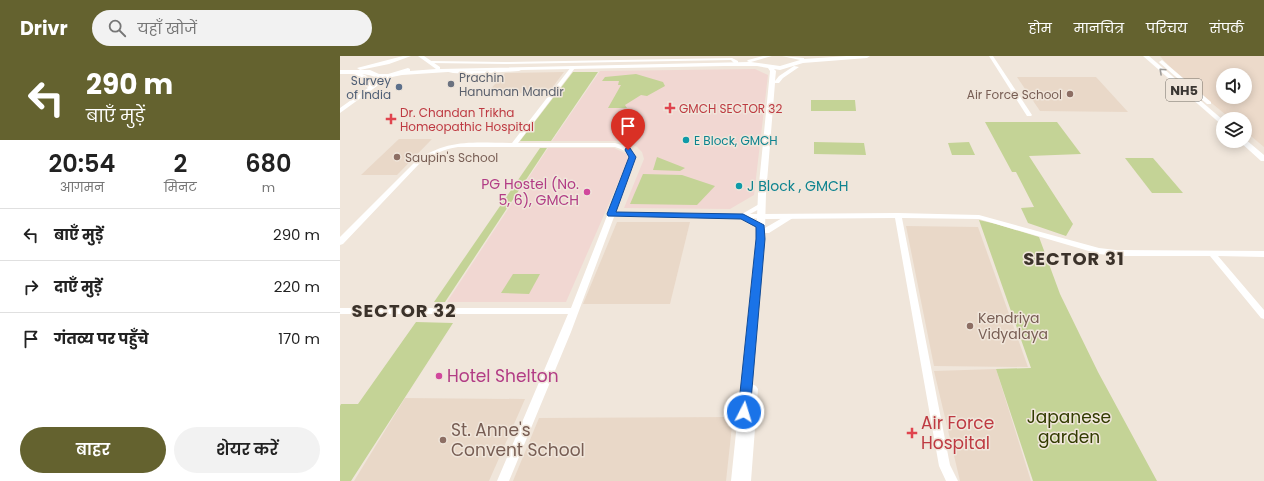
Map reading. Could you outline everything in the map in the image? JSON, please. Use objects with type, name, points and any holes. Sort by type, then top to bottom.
[{"type":"highway","name":"NH5","points":[[1146,56],[1216,118]]},
{"type":"highway","name":"NH5","points":[[1155,56],[1218,112]]},
{"type":"highway","points":[[1252,142],[1264,153]]},
{"type":"highway","points":[[1251,148],[1264,159]]},
{"type":"main road","points":[[340,69],[384,66],[395,63],[408,56]]},
{"type":"main road","points":[[359,68],[387,63],[408,56]]},
{"type":"main road","points":[[403,73],[414,56]]},
{"type":"main road","points":[[421,56],[438,68]]},
{"type":"main road","points":[[743,63],[757,56]]},
{"type":"main road","points":[[786,56],[800,59],[848,56]]},
{"type":"main road","points":[[786,56],[792,60],[790,64]]},
{"type":"main road","points":[[804,56],[820,58]]},
{"type":"main road","points":[[737,481],[760,246],[767,194],[778,71],[790,64],[867,56]]},
{"type":"main road","points":[[743,63],[766,57]]},
{"type":"main road","points":[[745,481],[764,220],[761,205],[773,75],[773,71],[761,62],[766,57]]},
{"type":"main road","points":[[777,82],[785,74],[796,67],[812,61]]},
{"type":"main road","points":[[395,63],[438,68],[743,63],[782,68]]},
{"type":"main road","points":[[340,107],[370,86],[390,76],[403,73],[446,70],[735,63]]},
{"type":"main road","points":[[743,63],[765,70],[773,75]]},
{"type":"main road","points":[[340,111],[370,86],[376,75],[375,71],[384,66]]},
{"type":"main road","points":[[370,86],[428,71]]},
{"type":"main road","points":[[340,72],[390,76]]},
{"type":"main road","points":[[351,72],[365,77],[370,86]]},
{"type":"main road","points":[[764,220],[792,216]]},
{"type":"street","points":[[991,56],[1029,115]]},
{"type":"street","points":[[431,62],[505,63],[732,59],[735,63]]},
{"type":"street","points":[[446,70],[451,72],[468,72],[735,63]]},
{"type":"street","points":[[514,145],[573,68]]},
{"type":"street","points":[[340,242],[415,165],[426,156],[448,147],[458,145],[615,145],[628,150],[633,157],[573,311],[503,481]]},
{"type":"street","points":[[744,215],[761,205]]},
{"type":"street","points":[[611,214],[744,215],[764,220],[792,216],[898,215],[979,217],[1100,251],[1264,254]]},
{"type":"street","points":[[744,215],[764,220]]},
{"type":"street","points":[[898,215],[945,466],[952,481]]},
{"type":"street","points":[[1212,254],[1264,316]]},
{"type":"street","points":[[340,311],[573,311]]},
{"type":"shaded area","points":[[1160,56],[1264,56],[1264,147],[1252,137],[1252,112],[1223,112],[1174,72]]},
{"type":"shaded area","name":"GMCH SECTOR 32","points":[[755,69],[768,75],[754,195],[730,209],[624,208],[644,159],[642,152],[637,147],[629,143],[618,141],[552,141],[600,71]]},
{"type":"shaded area","points":[[564,72],[549,92],[486,94],[505,73]]},
{"type":"shaded area","name":"Air Force School","points":[[1017,77],[1096,77],[1128,112],[1040,111]]},
{"type":"shaded area","name":"Saupin's School","points":[[399,139],[432,139],[397,175],[361,175]]},
{"type":"shaded area","points":[[548,148],[614,148],[627,154],[628,160],[566,302],[447,302]]},
{"type":"shaded area","points":[[617,222],[690,222],[670,304],[583,304]]},
{"type":"shaded area","name":"Kendriya Vidyalaya","points":[[906,226],[978,227],[1028,367],[934,366]]},
{"type":"shaded area","points":[[996,369],[1031,481],[960,481],[934,371]]},
{"type":"shaded area","name":"St. Anne's Convent School","points":[[405,398],[525,399],[489,481],[354,481]]},
{"type":"shaded area","points":[[733,417],[726,481],[513,481],[539,418]]},
{"type":"green space","points":[[573,72],[598,72],[551,141],[520,141]]},
{"type":"green space","points":[[636,74],[663,82],[665,86],[647,96],[641,95],[625,105],[627,108],[608,108],[621,85],[618,85],[619,81],[602,81],[605,77]]},
{"type":"green space","points":[[811,100],[855,100],[856,111],[811,111]]},
{"type":"green space","points":[[985,122],[1057,122],[1081,154],[1029,156],[1073,224],[1066,236],[1028,223],[1021,208],[1034,207],[1016,172],[1012,172]]},
{"type":"green space","points":[[814,142],[864,143],[866,155],[814,154]]},
{"type":"green space","points":[[969,142],[975,155],[952,155],[948,143]]},
{"type":"green space","points":[[540,148],[547,148],[445,302],[434,302]]},
{"type":"green space","points":[[657,157],[685,168],[680,171],[653,170]]},
{"type":"green space","points":[[1125,158],[1153,158],[1183,193],[1152,193]]},
{"type":"green space","points":[[643,174],[682,175],[715,186],[697,205],[630,204]]},
{"type":"green space","name":"Japanese garden","points":[[979,220],[1039,237],[1060,294],[1098,372],[1157,481],[1033,481],[996,369],[1031,368]]},
{"type":"green space","points":[[513,274],[540,274],[529,294],[501,293]]},
{"type":"green space","points":[[416,322],[453,323],[351,481],[340,481],[340,406],[341,404],[358,404]]},
{"type":"place","name":"Prachin Hanuman Mandir","points":[[451,84]]},
{"type":"place","name":"Survey of India","points":[[399,87]]},
{"type":"place","name":"Air Force School","points":[[1070,94]]},
{"type":"place","name":"GMCH SECTOR 32","points":[[670,108]]},
{"type":"place","name":"Dr. Chandan Trikha Homeopathic Hospital","points":[[391,119]]},
{"type":"place","name":"E Block, GMCH","points":[[686,140]]},
{"type":"place","name":"Saupin's School","points":[[397,157]]},
{"type":"place","name":"J Block , GMCH","points":[[739,186]]},
{"type":"place","name":"PG Hostel (No. 5, 6), GMCH","points":[[587,192]]},
{"type":"place","name":"Kendriya Vidyalaya","points":[[970,326]]},
{"type":"place","name":"Hotel Shelton","points":[[439,376]]},
{"type":"place","name":"Air Force Hospital","points":[[912,433]]},
{"type":"place","name":"St. Anne's Convent School","points":[[443,440]]},
{"type":"district","name":"SECTOR 31","points":[[1074,258]]},
{"type":"district","name":"SECTOR 32","points":[[404,310]]},
{"type":"route","points":[[628,150],[632,153],[633,157],[611,214],[743,216],[760,225],[744,412]]}]
